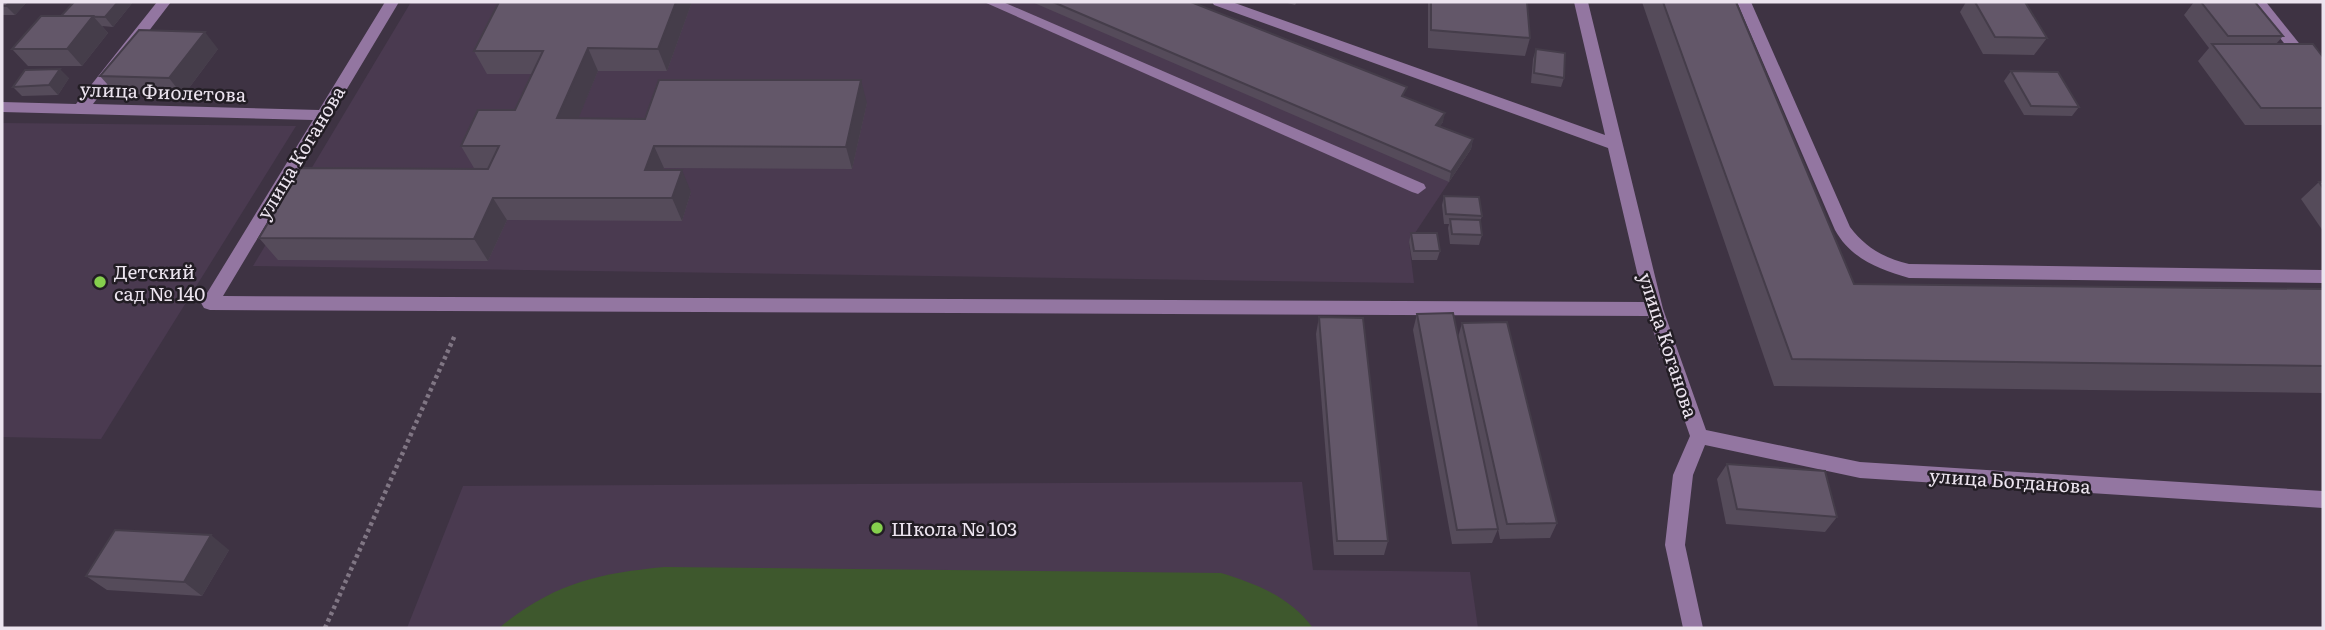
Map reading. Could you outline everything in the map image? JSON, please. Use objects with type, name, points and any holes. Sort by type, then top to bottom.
[{"type":"street","points":[[82,107],[164,2]]},
{"type":"street","name":"улица Коганова","points":[[392,2],[211,303],[468,305]]},
{"type":"street","points":[[991,2],[1418,188]]},
{"type":"street","points":[[1219,2],[1614,144]]},
{"type":"street","name":"улица Коганова","points":[[1581,2],[1654,309],[1699,436],[1683,475],[1675,545],[1693,628]]},
{"type":"street","points":[[1744,2],[1843,230],[1864,255],[1884,265],[1909,271],[2323,277]]},
{"type":"street","points":[[2259,2],[2323,83]]},
{"type":"street","name":"улица Фиолетова","points":[[2,107],[323,115]]},
{"type":"street","points":[[468,305],[1654,309]]},
{"type":"street","name":"улица Богданова","points":[[1699,436],[1860,470],[2323,500]]},
{"type":"path","points":[[325,628],[468,305]]},
{"type":"shaded area","points":[[411,2],[1167,2],[1405,97],[1400,105],[1434,134],[1471,149],[1409,242],[1414,283],[253,266]]},
{"type":"shaded area","name":"Детский сад № 140","points":[[2,123],[296,126],[101,439],[2,437]]},
{"type":"shaded area","name":"Школа № 103","points":[[1302,482],[1313,570],[1470,572],[1478,628],[407,628],[463,486]]},
{"type":"green space","points":[[665,567],[1221,573],[1272,593],[1294,608],[1313,628],[499,628],[538,601],[577,583],[618,573]]},
{"type":"building","points":[[74,2],[118,2],[105,17],[61,16]]},
{"type":"building","points":[[499,2],[676,2],[658,49],[588,48],[557,118],[645,119],[659,80],[861,80],[846,147],[654,146],[645,170],[682,170],[672,198],[493,198],[474,239],[259,238],[301,168],[488,169],[499,146],[461,146],[478,110],[515,110],[543,51],[474,51]]},
{"type":"building","points":[[1053,2],[1191,2],[1407,87],[1402,96],[1445,113],[1436,125],[1473,139],[1451,172]]},
{"type":"building","points":[[1431,2],[1527,2],[1530,38],[1431,30]]},
{"type":"building","points":[[1663,2],[1736,2],[1854,284],[2323,289],[2323,366],[1792,359]]},
{"type":"building","points":[[1975,2],[2025,2],[2047,38],[1995,37]]},
{"type":"building","points":[[2201,2],[2255,2],[2283,36],[2228,36]]},
{"type":"building","points":[[41,16],[93,16],[67,49],[12,49]]},
{"type":"building","points":[[139,30],[205,32],[169,78],[100,76]]},
{"type":"building","points":[[2212,44],[2313,44],[2323,57],[2323,108],[2261,108]]},
{"type":"building","points":[[1536,49],[1565,53],[1564,78],[1534,73]]},
{"type":"building","points":[[60,69],[49,85],[13,87],[25,70]]},
{"type":"building","points":[[2011,71],[2058,72],[2079,107],[2031,106]]},
{"type":"building","points":[[1444,196],[1479,197],[1482,216],[1446,214]]},
{"type":"building","points":[[1450,219],[1480,220],[1482,235],[1452,234]]},
{"type":"building","points":[[1411,233],[1437,233],[1440,251],[1414,251]]},
{"type":"building","points":[[1453,313],[1498,529],[1457,530],[1417,314]]},
{"type":"building","points":[[1319,317],[1363,318],[1388,541],[1337,541]]},
{"type":"building","points":[[1507,322],[1557,523],[1507,524],[1462,323]]},
{"type":"building","points":[[1727,464],[1825,471],[1837,517],[1737,509]]},
{"type":"building","points":[[115,530],[211,535],[184,582],[86,576]]},
{"type":"place","name":"Детский сад № 140","points":[[100,282]]},
{"type":"place","name":"Школа № 103","points":[[877,528]]}]
